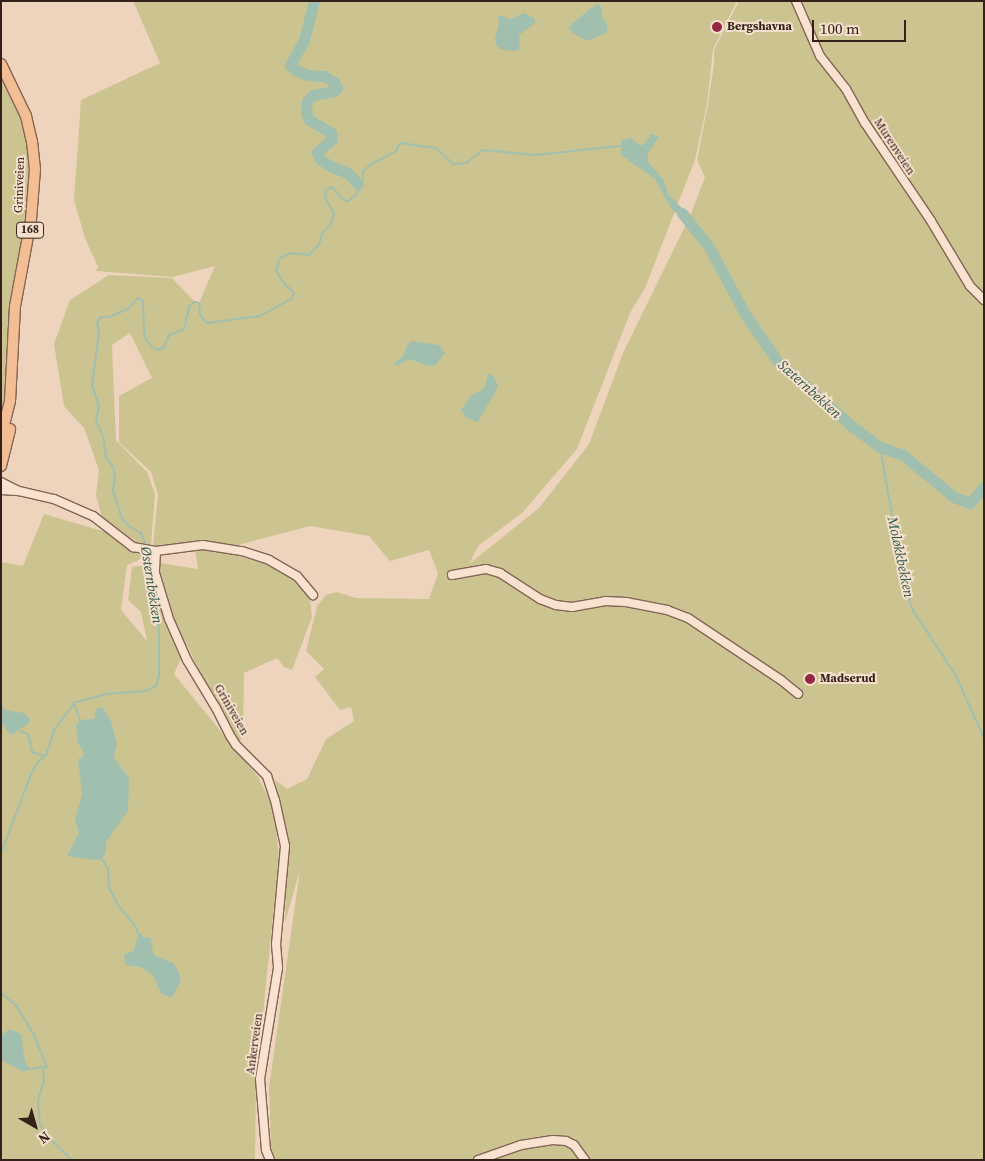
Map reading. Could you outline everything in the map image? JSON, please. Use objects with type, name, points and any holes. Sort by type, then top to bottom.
[{"type":"main road","name":"Griniveien","points":[[1,64],[26,116],[32,141],[35,169],[32,220],[14,314],[10,426],[1,466]]},
{"type":"main road","name":"Griniveien","points":[[1,438],[10,400]]},
{"type":"street","name":"Murenveien","points":[[796,1],[823,62],[846,89],[865,123],[931,221],[970,286],[984,300]]},
{"type":"street","points":[[1,482],[19,491]]},
{"type":"street","points":[[1,490],[19,491],[54,499],[93,516],[133,547],[150,550],[196,544],[242,551],[270,560],[297,576],[313,595]]},
{"type":"street","name":"Griniveien","points":[[150,550],[169,619],[187,660],[236,746],[267,776],[271,786],[285,846],[276,944],[278,968]]},
{"type":"street","points":[[452,575],[486,568],[500,573],[540,599],[556,605],[572,607],[612,601],[667,610],[688,618],[781,680],[798,694]]},
{"type":"street","name":"Ankerveien","points":[[268,1157],[260,1079],[278,968]]},
{"type":"street","points":[[478,1160],[521,1145],[553,1140],[566,1141],[574,1145],[585,1160]]},
{"type":"shaded area","points":[[133,1],[737,1],[713,49],[707,104],[695,160],[645,288],[630,313],[577,449],[522,513],[478,546],[469,564],[539,508],[589,444],[623,353],[690,216],[705,177],[697,160],[708,104],[714,64],[714,50],[739,1],[984,1],[984,1160],[496,1160],[518,1148],[554,1144],[553,1141],[493,1152],[472,1160],[266,1160],[271,1148],[269,1087],[300,870],[285,922],[287,838],[275,780],[287,789],[307,779],[326,739],[354,721],[351,707],[340,710],[315,677],[324,669],[306,651],[317,606],[326,595],[337,592],[356,598],[429,599],[438,573],[429,550],[390,561],[369,536],[310,526],[238,545],[174,545],[127,565],[121,610],[147,641],[141,612],[128,600],[132,567],[160,563],[198,569],[195,549],[218,551],[271,564],[293,576],[310,597],[312,617],[292,670],[284,667],[277,658],[244,673],[243,738],[239,741],[205,683],[187,645],[174,674],[258,777],[274,809],[279,858],[256,1082],[255,1160],[1,1160],[1,562],[23,566],[44,514],[137,541],[125,535],[102,517],[96,495],[99,470],[84,428],[64,406],[54,344],[70,300],[109,275],[172,278],[198,305],[215,266],[173,277],[96,271],[98,267],[85,238],[74,200],[81,100],[160,63]],"holes":[[[130,333],[152,378],[119,396],[119,442],[151,472],[158,494],[153,546],[151,545],[155,494],[147,472],[116,440],[112,345]]]},
{"type":"shaded area","points":[[596,4],[600,5],[602,16],[608,26],[606,33],[587,41],[573,33],[568,27]]},
{"type":"shaded area","points":[[525,13],[535,19],[535,23],[519,35],[520,49],[514,51],[500,49],[496,45],[495,38],[499,24],[498,17],[500,15],[510,19]]},
{"type":"shaded area","points":[[1,77],[22,118],[34,162],[9,378],[1,425]]},
{"type":"shaded area","points":[[652,134],[659,137],[648,153],[648,162],[663,179],[668,194],[684,210],[681,216],[672,210],[655,179],[621,155],[621,141],[630,137],[639,145],[643,145]]},
{"type":"shaded area","points":[[412,341],[439,345],[445,353],[436,365],[428,366],[410,359],[396,366],[395,363],[403,356],[408,344]]},
{"type":"shaded area","points":[[488,374],[491,374],[496,380],[498,387],[478,422],[467,418],[461,410],[471,396],[484,388]]},
{"type":"shaded area","points":[[1,704],[5,710],[24,713],[29,718],[29,723],[11,735],[1,723]]},
{"type":"shaded area","points":[[97,708],[103,708],[111,721],[117,744],[114,754],[115,759],[129,778],[128,811],[106,842],[106,852],[102,859],[95,860],[67,856],[79,833],[75,820],[82,794],[78,759],[83,757],[84,753],[78,743],[76,724],[80,720],[94,719]]},
{"type":"shaded area","points":[[141,933],[143,937],[151,938],[153,953],[156,956],[173,963],[177,968],[181,979],[175,993],[170,998],[161,993],[153,975],[140,967],[125,965],[124,954],[134,951],[138,934]]},
{"type":"shaded area","points":[[10,1029],[21,1034],[25,1062],[30,1069],[24,1072],[1,1060],[1,1035]]},
{"type":"waterway","points":[[314,1],[304,40],[290,65],[295,70],[308,75],[324,76],[334,82],[337,88],[334,91],[313,95],[307,101],[306,111],[308,119],[331,133],[332,139],[317,152],[320,159],[330,166],[348,173],[358,184]]},
{"type":"waterway","name":"Østernbekken","points":[[146,546],[141,533],[130,527],[122,519],[113,491],[115,477],[113,467],[106,457],[103,436],[96,421],[99,406],[92,385],[99,333],[97,323],[100,318],[112,316],[129,308],[138,298],[143,301],[144,337],[151,346],[158,350],[164,347],[169,335],[184,329],[189,307],[195,302],[199,303],[200,315],[207,323],[260,316],[292,298],[294,293],[282,281],[276,270],[280,258],[291,253],[309,255],[319,244],[323,232],[331,224],[334,214],[325,197],[326,189],[332,187],[344,200],[348,201],[356,195],[358,184],[362,184],[363,172],[370,165],[396,151],[400,143],[436,148],[453,164],[466,163],[483,150],[535,155],[620,146]]},
{"type":"waterway","name":"Sæternbekken","points":[[682,213],[709,247],[745,314],[778,362],[852,426],[880,447],[903,455],[954,497],[970,503],[984,487]]},
{"type":"waterway","name":"Moløkkbekken","points":[[880,447],[903,577],[912,609],[955,674],[984,738]]},
{"type":"waterway","name":"Østernbekken","points":[[1,853],[31,774],[38,762],[46,755],[54,730],[74,703],[105,694],[146,691],[156,686],[159,676],[159,629],[146,551]]},
{"type":"waterway","points":[[74,703],[80,720]]},
{"type":"waterway","points":[[20,731],[28,734],[32,752],[44,756]]},
{"type":"waterway","points":[[102,859],[108,869],[109,888],[118,905],[136,927],[138,934]]},
{"type":"waterway","name":"Østernbekken","points":[[1,993],[16,1005],[34,1035],[47,1067],[43,1067],[44,1081],[38,1101],[40,1124],[46,1135],[72,1160]]},
{"type":"waterway","points":[[30,1069],[43,1067]]},
{"type":"place","name":"Bergshavna","points":[[717,27]]},
{"type":"place","name":"Madserud","points":[[810,679]]}]
